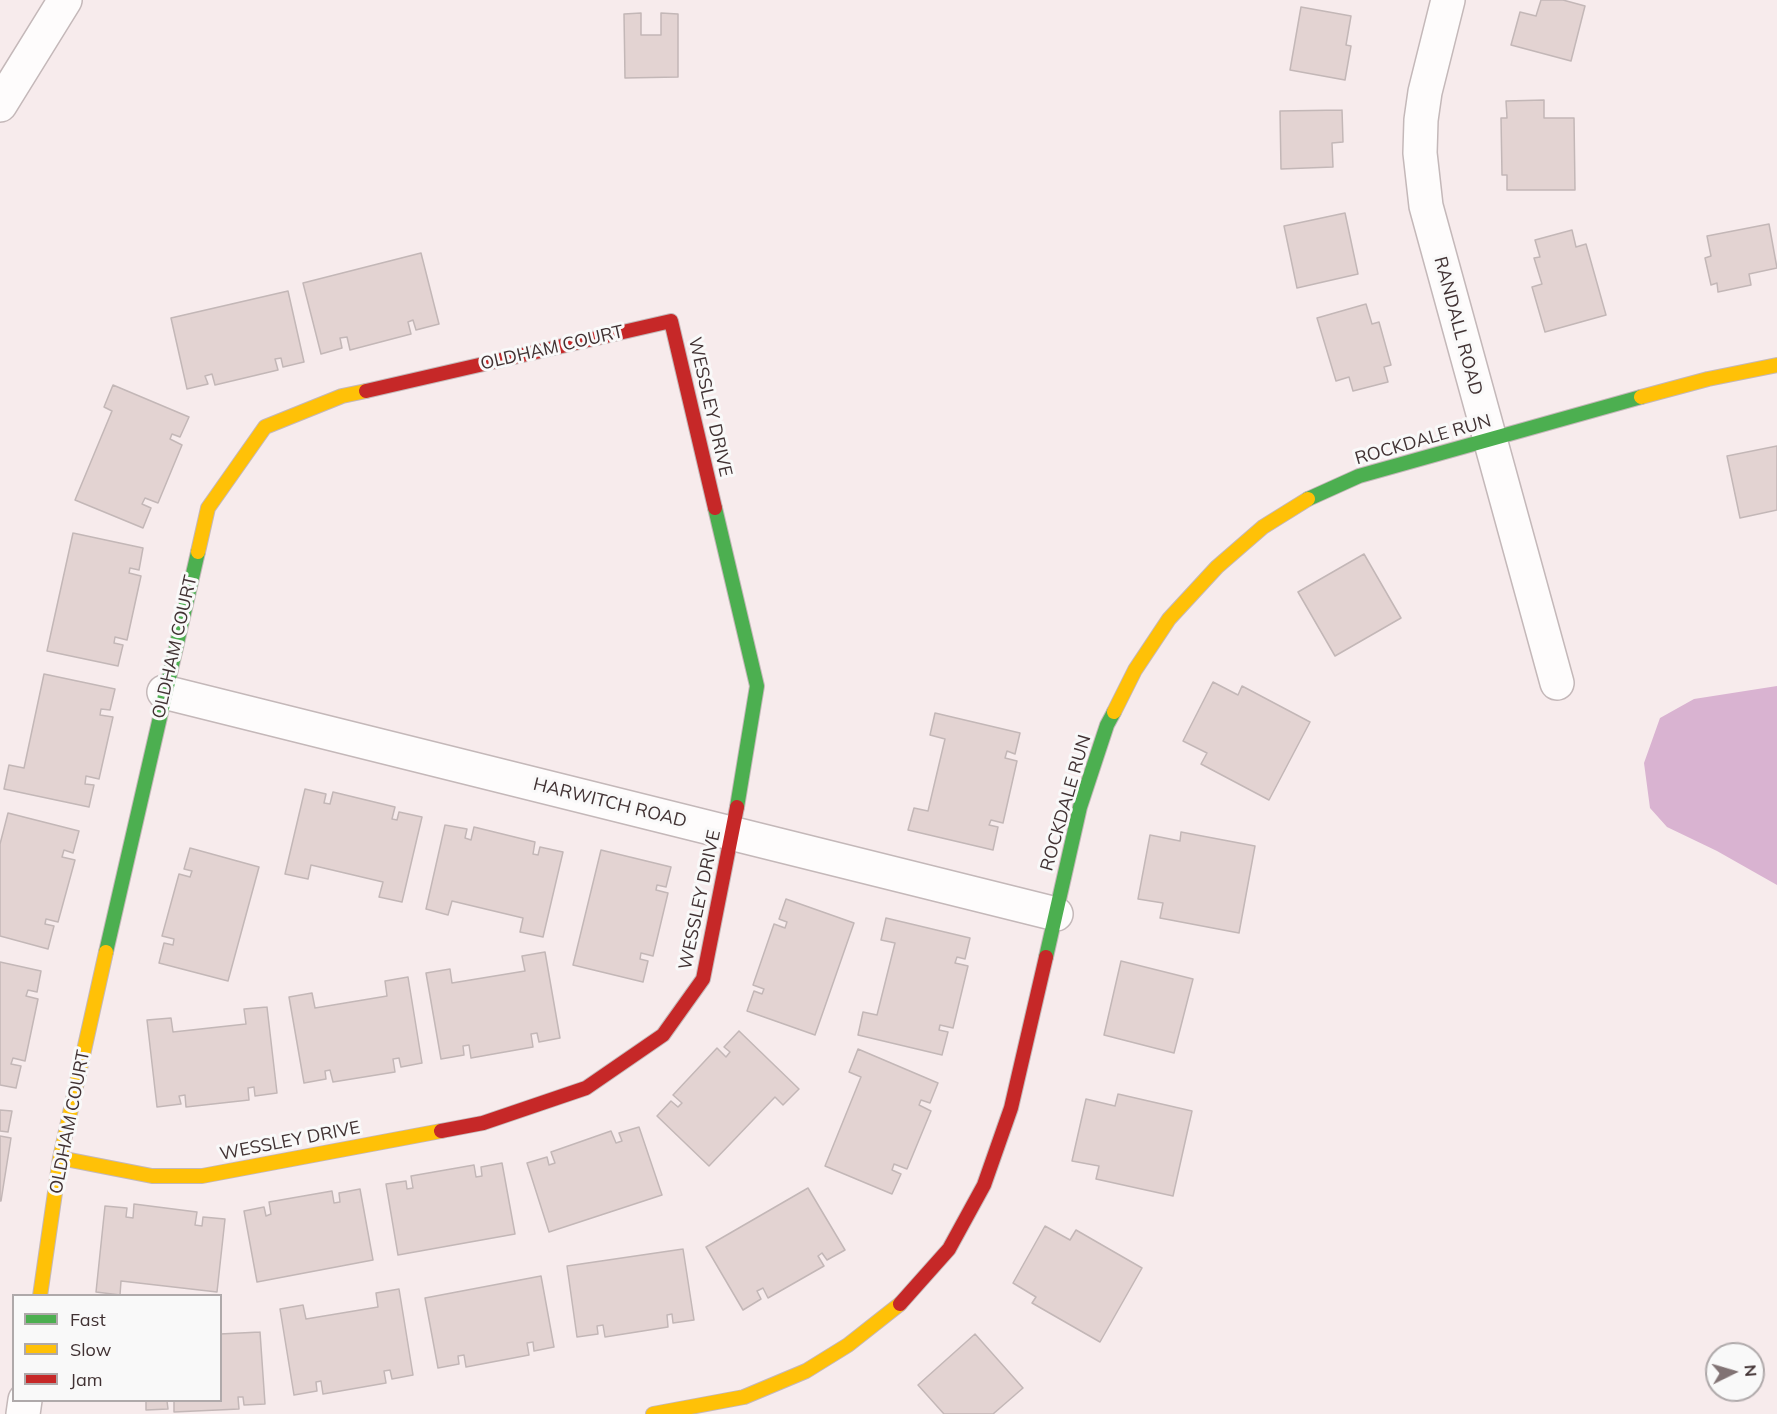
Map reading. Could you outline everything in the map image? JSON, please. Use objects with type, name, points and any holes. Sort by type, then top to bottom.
[{"type":"street","points":[[0,105],[65,0]]},
{"type":"street","name":"RANDALL ROAD","points":[[1448,0],[1425,92],[1421,120],[1420,153],[1426,206],[1557,683]]},
{"type":"street","name":"OLDHAM COURT","points":[[40,1294],[60,1158],[164,692],[208,508],[265,427],[342,396],[671,321]]},
{"type":"street","name":"WESSLEY DRIVE","points":[[60,1158],[152,1176],[202,1176],[483,1123],[586,1088],[663,1035],[703,979],[733,834],[757,686],[671,321]]},
{"type":"street","name":"ROCKDALE RUN","points":[[652,1414],[744,1397],[806,1371],[848,1345],[897,1307],[949,1249],[984,1185],[1011,1108],[1080,807],[1107,725],[1135,670],[1169,619],[1209,576],[1263,527],[1308,499],[1359,476],[1708,379],[1777,365]]},
{"type":"street","name":"HARWITCH ROAD","points":[[164,692],[1056,914]]},
{"type":"shaded area","points":[[1777,686],[1777,885],[1717,851],[1667,827],[1650,808],[1644,763],[1660,718],[1694,699]]},
{"type":"building","points":[[1541,0],[1563,0],[1585,6],[1571,61],[1511,45],[1520,12],[1536,16]]},
{"type":"building","points":[[1301,7],[1351,16],[1346,45],[1351,46],[1345,80],[1290,70]]},
{"type":"building","points":[[641,13],[641,35],[661,35],[661,13],[678,14],[678,77],[625,78],[624,14]]},
{"type":"building","points":[[1544,100],[1544,118],[1574,118],[1575,190],[1507,190],[1507,175],[1502,175],[1501,118],[1507,118],[1506,101]]},
{"type":"building","points":[[1342,110],[1343,142],[1332,143],[1333,167],[1281,169],[1280,111]]},
{"type":"building","points":[[1345,213],[1358,274],[1297,288],[1284,226]]},
{"type":"building","points":[[1769,224],[1777,268],[1749,274],[1751,285],[1718,292],[1717,283],[1711,285],[1705,258],[1711,256],[1707,236]]},
{"type":"building","points":[[1572,230],[1576,247],[1586,244],[1606,315],[1545,332],[1532,287],[1542,284],[1534,258],[1540,257],[1535,240]]},
{"type":"building","points":[[421,253],[439,324],[416,330],[413,320],[408,322],[411,334],[350,350],[347,337],[340,338],[342,348],[321,354],[303,283]]},
{"type":"building","points":[[288,291],[304,362],[283,367],[281,358],[275,359],[278,370],[215,385],[212,374],[205,376],[208,384],[187,389],[171,318]]},
{"type":"building","points":[[1366,304],[1372,324],[1379,322],[1391,365],[1384,367],[1388,382],[1353,391],[1349,377],[1336,381],[1317,318]]},
{"type":"building","points":[[113,385],[189,417],[180,437],[172,434],[170,439],[182,445],[158,503],[145,498],[142,504],[151,508],[143,528],[75,500],[112,411],[104,407]]},
{"type":"building","points":[[1777,446],[1777,510],[1740,518],[1727,456]]},
{"type":"building","points":[[73,533],[143,548],[139,570],[130,568],[129,573],[141,576],[127,640],[115,637],[114,643],[123,645],[118,666],[47,651]]},
{"type":"building","points":[[1364,554],[1401,618],[1335,656],[1298,592]]},
{"type":"building","points":[[44,674],[115,689],[110,710],[101,709],[100,715],[113,717],[99,779],[86,776],[85,784],[94,785],[89,807],[4,789],[9,765],[24,768]]},
{"type":"building","points":[[1213,682],[1238,695],[1242,686],[1310,722],[1269,800],[1201,764],[1207,753],[1183,741]]},
{"type":"building","points":[[935,713],[1020,733],[1015,754],[1007,751],[1005,758],[1017,761],[1003,823],[991,820],[989,825],[998,827],[993,850],[908,830],[914,808],[928,811],[945,739],[930,735]]},
{"type":"building","points":[[305,789],[326,794],[324,803],[330,804],[333,792],[395,807],[392,819],[397,820],[399,812],[422,817],[402,902],[379,897],[383,882],[311,865],[308,879],[285,874]]},
{"type":"building","points":[[8,813],[79,831],[73,853],[64,850],[62,857],[75,860],[58,922],[46,919],[45,924],[54,926],[48,949],[0,936],[0,844]]},
{"type":"building","points":[[445,825],[467,829],[465,838],[471,840],[474,827],[535,842],[533,854],[538,855],[540,847],[563,852],[543,937],[520,932],[523,918],[452,901],[448,915],[426,909]]},
{"type":"building","points":[[1181,832],[1255,846],[1239,933],[1160,918],[1163,903],[1138,899],[1150,835],[1180,841]]},
{"type":"building","points":[[190,848],[259,867],[228,981],[159,963],[164,943],[173,945],[174,939],[162,936],[179,874],[190,877],[192,871],[184,869]]},
{"type":"building","points":[[601,850],[671,867],[666,887],[657,885],[656,890],[668,893],[653,956],[641,953],[640,959],[648,961],[643,982],[573,965]]},
{"type":"building","points":[[786,899],[854,923],[815,1035],[747,1011],[754,991],[762,994],[764,989],[753,985],[774,924],[785,928],[787,922],[779,919]]},
{"type":"building","points":[[886,918],[970,938],[965,959],[957,957],[955,963],[968,966],[953,1028],[940,1025],[939,1030],[948,1032],[942,1055],[858,1035],[863,1012],[877,1015],[895,943],[881,940]]},
{"type":"building","points":[[545,952],[560,1038],[539,1042],[537,1033],[531,1034],[533,1047],[471,1058],[469,1045],[463,1046],[464,1055],[441,1059],[426,973],[450,969],[452,983],[525,971],[522,956]]},
{"type":"building","points":[[1121,961],[1193,979],[1174,1053],[1104,1035]]},
{"type":"building","points":[[0,962],[41,971],[37,992],[28,990],[26,996],[38,999],[25,1061],[13,1058],[11,1064],[21,1066],[16,1088],[0,1085]]},
{"type":"building","points":[[408,977],[422,1063],[401,1067],[399,1058],[393,1059],[395,1072],[333,1082],[330,1070],[325,1071],[326,1079],[304,1083],[289,997],[312,993],[315,1008],[387,996],[385,981]]},
{"type":"building","points":[[267,1007],[277,1093],[255,1096],[254,1087],[248,1088],[249,1100],[186,1107],[185,1095],[179,1096],[181,1104],[157,1107],[147,1020],[171,1018],[173,1032],[246,1024],[244,1009]]},
{"type":"building","points":[[739,1031],[799,1089],[783,1105],[775,1097],[709,1166],[657,1116],[671,1101],[678,1107],[682,1103],[673,1095],[717,1048],[726,1057],[730,1052],[724,1047]]},
{"type":"building","points":[[858,1049],[938,1083],[930,1103],[921,1100],[919,1105],[931,1111],[907,1169],[894,1164],[892,1170],[901,1174],[892,1194],[825,1166],[861,1077],[849,1072]]},
{"type":"building","points":[[1118,1094],[1192,1111],[1173,1196],[1096,1179],[1099,1166],[1072,1161],[1086,1099],[1115,1106]]},
{"type":"building","points":[[0,1110],[12,1111],[8,1132],[0,1131]]},
{"type":"building","points":[[639,1127],[662,1195],[549,1232],[527,1163],[547,1157],[549,1165],[555,1163],[551,1152],[611,1131],[616,1143],[622,1141],[619,1133]]},
{"type":"building","points":[[0,1136],[11,1138],[1,1201],[0,1201]]},
{"type":"building","points":[[502,1163],[515,1234],[398,1255],[386,1184],[406,1181],[407,1189],[413,1188],[411,1176],[474,1165],[476,1177],[482,1176],[481,1167]]},
{"type":"building","points":[[808,1188],[845,1250],[827,1260],[822,1253],[818,1256],[824,1266],[768,1298],[763,1288],[757,1291],[761,1299],[743,1310],[706,1247]]},
{"type":"building","points":[[360,1189],[373,1260],[257,1282],[244,1211],[264,1207],[266,1216],[271,1214],[269,1202],[332,1191],[334,1203],[340,1202],[339,1193]]},
{"type":"building","points":[[134,1204],[197,1212],[195,1225],[202,1226],[203,1217],[225,1219],[217,1292],[121,1281],[120,1294],[96,1292],[105,1206],[127,1208],[126,1217],[133,1218]]},
{"type":"building","points":[[1045,1226],[1070,1240],[1076,1230],[1142,1268],[1100,1342],[1032,1303],[1036,1297],[1013,1283]]},
{"type":"building","points":[[683,1249],[694,1320],[673,1323],[672,1314],[667,1315],[668,1327],[605,1337],[603,1325],[597,1326],[598,1334],[577,1337],[567,1266]]},
{"type":"building","points":[[541,1276],[554,1347],[534,1351],[533,1342],[527,1343],[529,1355],[466,1367],[464,1355],[458,1356],[459,1364],[438,1368],[425,1298]]},
{"type":"building","points":[[399,1289],[413,1375],[392,1379],[390,1370],[384,1371],[386,1383],[323,1394],[321,1381],[316,1382],[317,1391],[294,1395],[280,1309],[303,1305],[306,1319],[378,1307],[376,1293]]},
{"type":"building","points":[[260,1332],[265,1404],[244,1405],[243,1397],[238,1397],[239,1409],[174,1412],[174,1402],[222,1402],[222,1334]]},
{"type":"building","points":[[975,1334],[1023,1388],[993,1414],[944,1414],[918,1385]]},
{"type":"building","points":[[146,1402],[167,1402],[168,1409],[146,1410]]},
{"type":"traffic: fast","points":[[1308,499],[1359,476],[1641,397]]},
{"type":"traffic: fast","points":[[715,508],[757,686],[737,807]]},
{"type":"traffic: fast","points":[[106,952],[198,552]]},
{"type":"traffic: fast","points":[[1046,957],[1080,807],[1107,725],[1114,712]]},
{"type":"traffic: slow","points":[[1641,397],[1708,379],[1777,365]]},
{"type":"traffic: slow","points":[[198,552],[208,508],[265,427],[342,396],[366,391]]},
{"type":"traffic: slow","points":[[1114,712],[1135,670],[1169,619],[1217,567],[1263,527],[1308,499]]},
{"type":"traffic: slow","points":[[40,1294],[60,1158],[106,952]]},
{"type":"traffic: slow","points":[[60,1158],[152,1176],[202,1176],[441,1131]]},
{"type":"traffic: slow","points":[[653,1414],[744,1397],[806,1371],[848,1345],[900,1304]]},
{"type":"traffic: jam","points":[[366,391],[671,321],[715,508]]},
{"type":"traffic: jam","points":[[441,1131],[483,1123],[586,1088],[663,1035],[703,979],[737,807]]},
{"type":"traffic: jam","points":[[900,1304],[949,1249],[984,1185],[1011,1108],[1046,957]]}]
